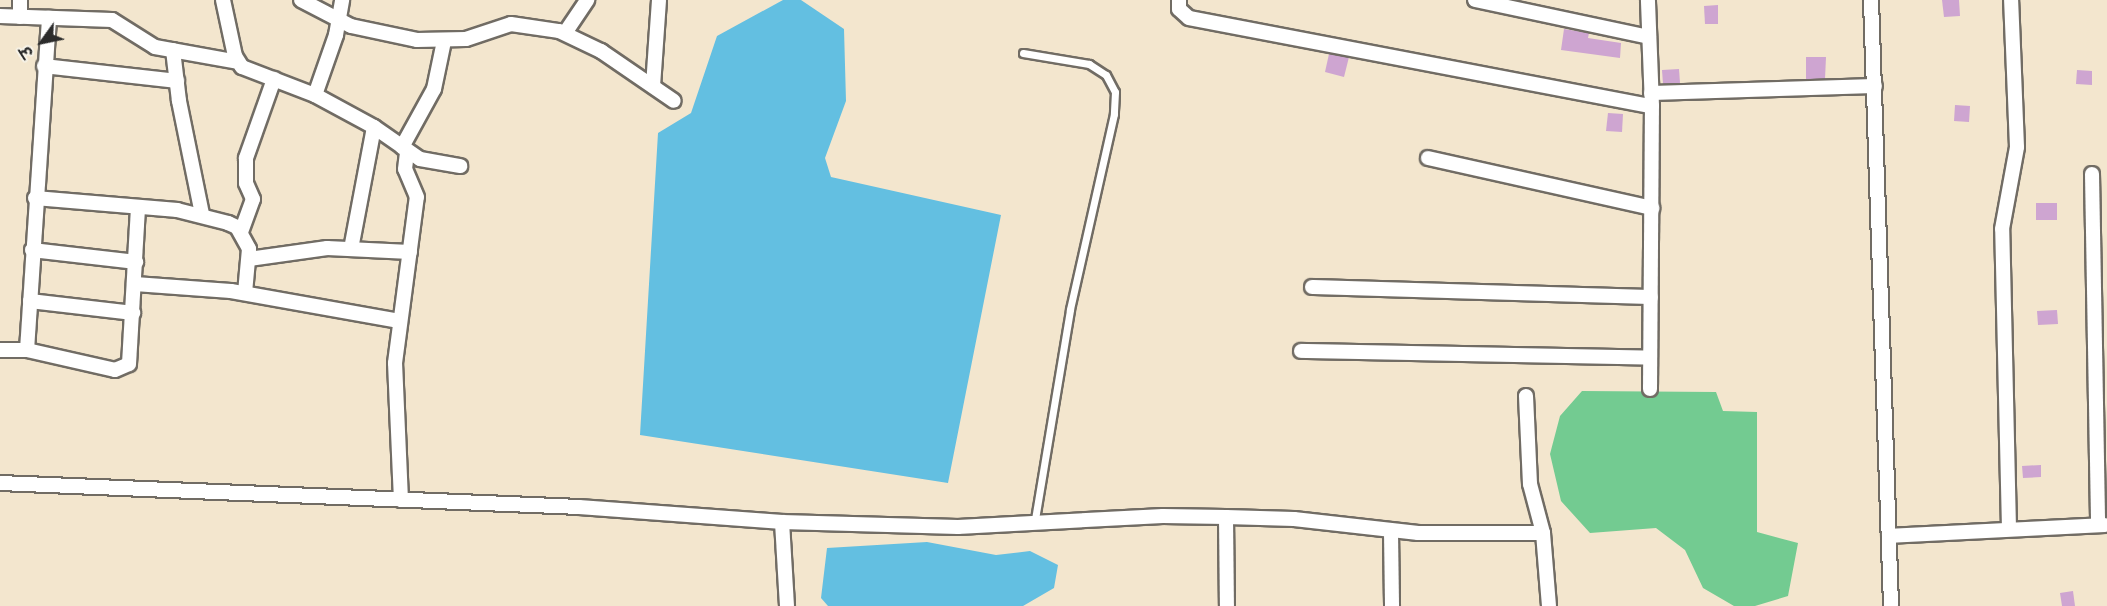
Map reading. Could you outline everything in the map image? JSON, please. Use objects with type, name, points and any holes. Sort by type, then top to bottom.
[{"type":"street","points":[[20,0],[20,17]]},
{"type":"street","points":[[223,0],[238,62]]},
{"type":"street","points":[[301,0],[340,21],[373,32],[444,41],[522,24],[565,33],[601,51],[674,101]]},
{"type":"street","points":[[315,95],[340,21],[342,0]]},
{"type":"street","points":[[565,33],[587,0]]},
{"type":"street","points":[[653,86],[659,0]]},
{"type":"street","points":[[1179,0],[1182,15],[1189,18],[1651,99],[1875,86]]},
{"type":"street","points":[[1475,0],[1649,37]]},
{"type":"street","points":[[1648,0],[1652,208],[1650,389]]},
{"type":"street","points":[[1871,0],[1891,606]]},
{"type":"street","points":[[2009,530],[2002,229],[2017,147],[2011,0]]},
{"type":"street","points":[[0,16],[112,20],[143,42],[238,62],[315,95],[374,128],[420,159],[460,166]]},
{"type":"street","points":[[27,350],[35,198],[49,18]]},
{"type":"street","points":[[401,500],[396,363],[399,321],[410,252],[416,190],[405,169],[405,149],[434,90],[444,41]]},
{"type":"street","points":[[173,50],[202,214]]},
{"type":"street","points":[[44,66],[177,81]]},
{"type":"street","points":[[245,293],[249,259],[241,232],[253,199],[246,183],[246,158],[274,79]]},
{"type":"street","points":[[351,249],[374,128]]},
{"type":"street","points":[[1428,158],[1652,208]]},
{"type":"street","points":[[1888,536],[2102,525],[2092,174]]},
{"type":"street","points":[[35,198],[202,214],[228,223],[241,232]]},
{"type":"street","points":[[0,350],[27,350],[123,369],[130,356],[138,207]]},
{"type":"street","points":[[249,259],[319,249],[410,252]]},
{"type":"street","points":[[32,250],[136,262]]},
{"type":"street","points":[[135,284],[245,293],[399,321]]},
{"type":"street","points":[[1312,287],[1651,297]]},
{"type":"street","points":[[30,301],[133,313]]},
{"type":"street","points":[[1301,351],[1650,358]]},
{"type":"street","points":[[1526,396],[1530,484],[1543,533],[1549,606]]},
{"type":"street","points":[[0,483],[579,507],[782,522],[958,527],[1033,525],[1129,517],[1226,517],[1294,519],[1391,532],[1543,533]]},
{"type":"street","points":[[1226,517],[1227,606]]},
{"type":"street","points":[[782,522],[787,606]]},
{"type":"street","points":[[1391,532],[1392,606]]},
{"type":"lane","points":[[1023,53],[1089,64],[1106,75],[1115,92],[1114,114],[1070,310],[1033,525]]},
{"type":"green space","points":[[1582,391],[1716,392],[1723,411],[1757,412],[1757,532],[1798,543],[1788,596],[1755,606],[1734,606],[1703,588],[1685,550],[1656,528],[1590,533],[1561,501],[1550,454],[1560,416]]},
{"type":"water","points":[[783,0],[801,0],[844,29],[846,101],[825,158],[831,177],[1001,215],[948,483],[640,435],[658,133],[691,113],[717,36]]},
{"type":"water","points":[[927,542],[996,555],[1030,551],[1058,565],[1054,588],[1023,606],[828,606],[821,598],[827,548]]},
{"type":"building","points":[[1942,0],[1959,0],[1960,16],[1944,17]]},
{"type":"building","points":[[1718,5],[1718,24],[1705,24],[1704,6]]},
{"type":"building","points":[[1564,29],[1589,33],[1588,38],[1621,43],[1620,58],[1561,50]]},
{"type":"building","points":[[1329,54],[1349,57],[1344,77],[1325,72]]},
{"type":"building","points":[[1806,57],[1826,57],[1825,79],[1806,79]]},
{"type":"building","points":[[1679,69],[1680,83],[1663,84],[1662,70]]},
{"type":"building","points":[[2077,70],[2092,71],[2092,85],[2076,84]]},
{"type":"building","points":[[1955,105],[1970,106],[1969,122],[1954,121]]},
{"type":"building","points":[[1608,113],[1623,114],[1622,132],[1606,131]]},
{"type":"building","points":[[2036,203],[2057,203],[2057,220],[2036,220]]},
{"type":"building","points":[[2057,310],[2058,324],[2038,325],[2037,311]]},
{"type":"building","points":[[2041,465],[2041,477],[2023,478],[2022,466]]},
{"type":"building","points":[[2073,591],[2075,606],[2062,606],[2060,593]]}]
